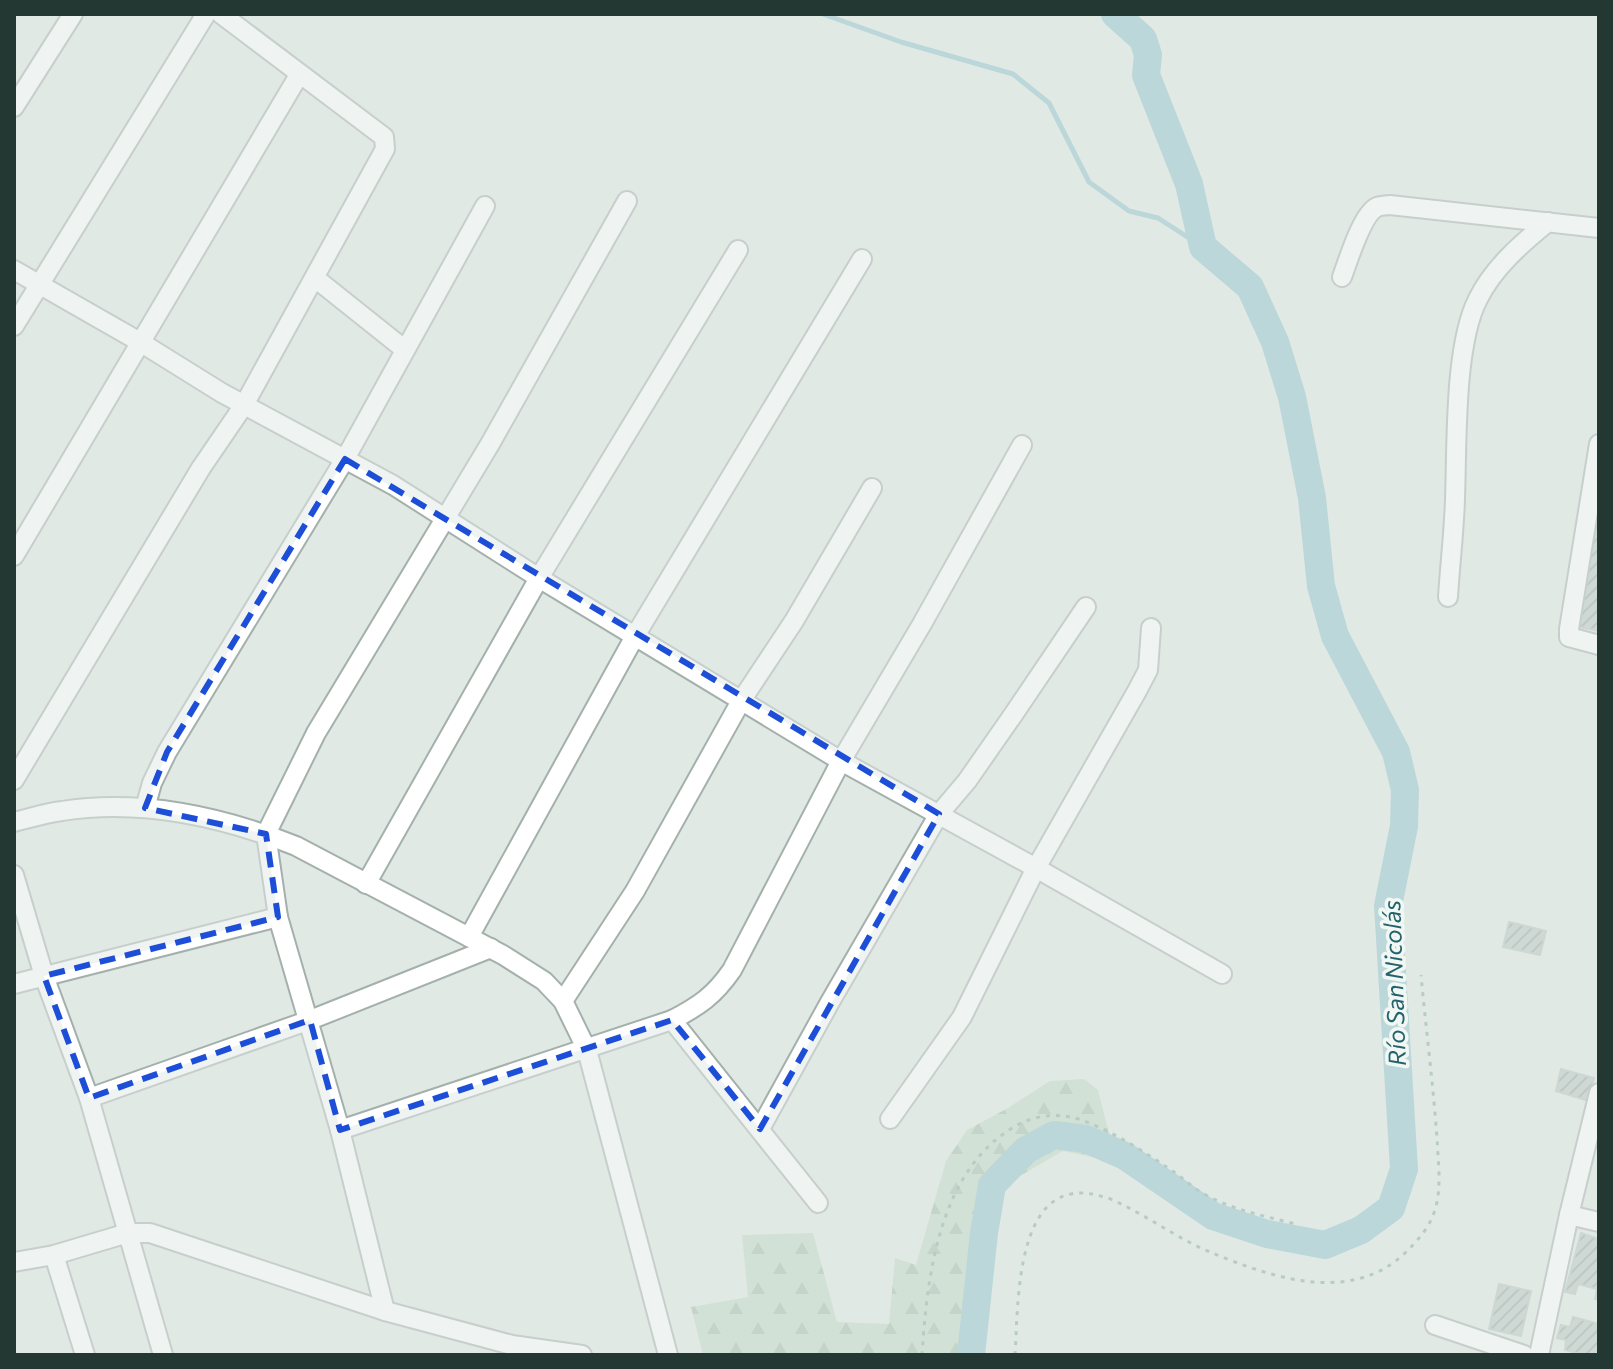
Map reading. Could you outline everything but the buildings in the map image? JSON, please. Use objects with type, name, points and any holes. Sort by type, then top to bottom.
[{"type":"street","points":[[14,107],[73,14]]},
{"type":"street","points":[[14,326],[206,14]]},
{"type":"street","points":[[14,780],[201,468],[244,405],[386,143],[384,137],[221,14]]},
{"type":"street","points":[[14,556],[299,75]]},
{"type":"street","points":[[385,1311],[340,1130],[278,917],[266,834],[316,733],[490,444],[627,201]]},
{"type":"street","points":[[145,808],[152,783],[167,752],[345,459],[485,206]]},
{"type":"street","points":[[1342,277],[1359,234],[1378,206],[1599,228]]},
{"type":"street","points":[[1448,597],[1457,433],[1468,325],[1478,298],[1489,281],[1548,222]]},
{"type":"street","points":[[366,884],[539,578],[738,250]]},
{"type":"street","points":[[469,937],[635,636],[862,259]]},
{"type":"street","points":[[14,270],[244,405],[393,485],[539,578],[841,761],[1222,974]]},
{"type":"street","points":[[315,278],[404,349]]},
{"type":"street","points":[[1599,444],[1569,637],[1599,645]]},
{"type":"street","points":[[340,1130],[672,1020],[701,1005],[719,988],[732,970],[841,761],[1022,445]]},
{"type":"street","points":[[563,1001],[635,891],[741,701],[794,621],[872,488]]},
{"type":"street","points":[[760,1129],[939,814],[967,781],[1086,607]]},
{"type":"street","points":[[890,1119],[962,1017],[1036,868],[1144,678],[1148,670],[1151,628]]},
{"type":"street","points":[[14,822],[61,811],[98,807],[145,808],[266,834],[296,846],[491,948],[544,981],[563,1001],[587,1050],[668,1355]]},
{"type":"street","points":[[14,875],[44,976],[89,1098],[163,1355]]},
{"type":"street","points":[[14,984],[278,917]]},
{"type":"street","points":[[89,1098],[310,1020],[491,948]]},
{"type":"street","points":[[672,1020],[818,1203]]},
{"type":"street","points":[[1539,1355],[1599,1093]]},
{"type":"street","points":[[1569,1215],[1599,1222]]},
{"type":"street","points":[[14,1262],[54,1255],[128,1233],[150,1233],[385,1311],[512,1345],[582,1355]]},
{"type":"street","points":[[54,1255],[85,1355]]},
{"type":"street","points":[[1435,1325],[1524,1355]]},
{"type":"path","points":[[1015,1355],[1021,1281],[1029,1238],[1043,1211],[1068,1194],[1108,1198],[1209,1252],[1311,1283],[1345,1283],[1371,1276],[1398,1260],[1422,1237],[1435,1210],[1439,1179],[1421,975]]},
{"type":"path","points":[[922,1355],[924,1315],[934,1255],[946,1214],[978,1160],[1003,1133],[1025,1120],[1048,1115],[1081,1119],[1113,1134],[1201,1192],[1231,1207],[1296,1224]]},
{"type":"highlighted area","points":[[345,459],[939,814],[760,1129],[672,1020],[340,1130],[310,1020],[89,1098],[44,976],[278,917],[266,834],[145,808],[167,752]]},
{"type":"green space","points":[[1084,1079],[1098,1090],[1116,1162],[1063,1151],[987,1195],[969,1355],[703,1355],[691,1307],[748,1297],[742,1235],[813,1233],[837,1322],[889,1324],[895,1258],[916,1265],[946,1161],[967,1130],[1050,1081]]},
{"type":"waterway","points":[[823,14],[901,42],[1013,74],[1049,103],[1089,182],[1129,211],[1158,218],[1203,247]]},
{"type":"waterway","name":"Río San Nicolás","points":[[971,1355],[992,1185],[1026,1150],[1054,1135],[1086,1139],[1125,1156],[1213,1216],[1267,1234],[1325,1245],[1361,1230],[1391,1208],[1404,1169],[1388,906],[1404,826],[1405,790],[1396,752],[1335,636],[1321,586],[1312,498],[1292,397],[1275,342],[1250,287],[1203,247],[1189,184],[1146,75],[1148,55],[1143,39],[1115,14]]}]
